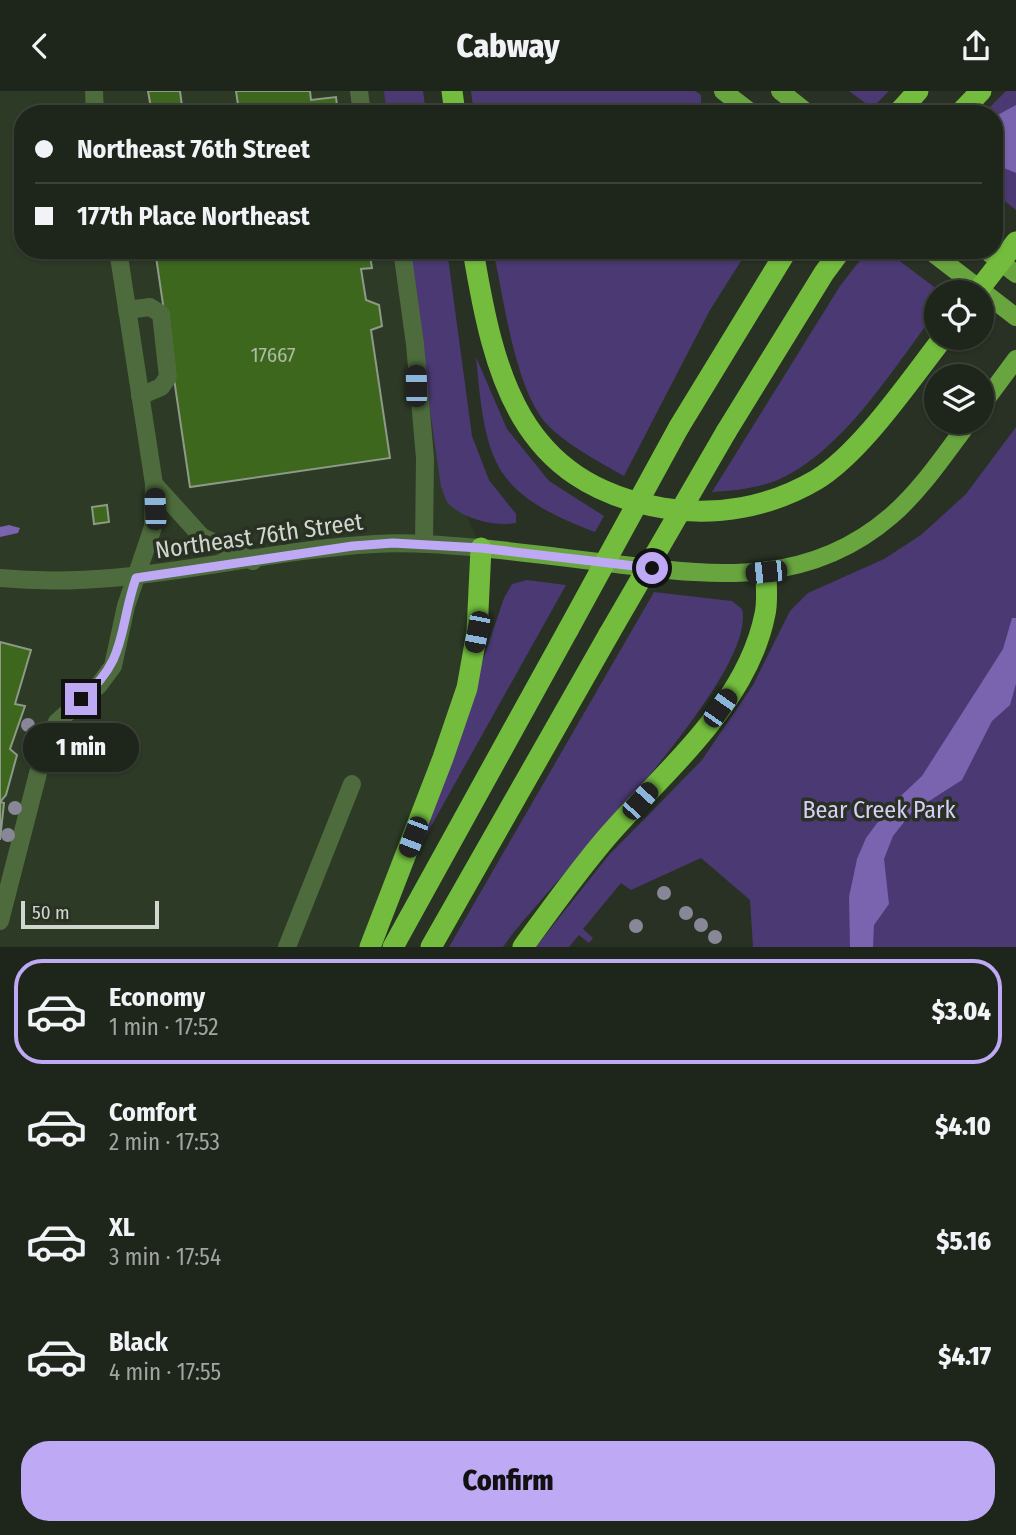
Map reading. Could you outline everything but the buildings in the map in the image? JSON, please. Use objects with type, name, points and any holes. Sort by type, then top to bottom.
[{"type":"highway","points":[[905,105],[918,91]]},
{"type":"highway","points":[[968,105],[981,91]]},
{"type":"highway","points":[[1003,259],[1016,242]]},
{"type":"highway","points":[[474,259],[486,329],[504,383],[526,424],[557,461],[592,486],[629,502],[680,510],[736,509],[772,501],[818,479],[873,424],[933,350]]},
{"type":"highway","points":[[393,947],[679,427],[782,259]]},
{"type":"highway","points":[[431,947],[726,432],[834,259]]},
{"type":"highway","points":[[986,280],[1003,259]]},
{"type":"highway","points":[[370,947],[467,688],[477,632],[481,548]]},
{"type":"highway","points":[[523,947],[606,839],[709,725],[732,691],[762,625],[767,604],[766,572]]},
{"type":"main road","points":[[723,91],[741,105]]},
{"type":"main road","points":[[780,91],[798,105]]},
{"type":"main road","points":[[941,259],[1016,317]]},
{"type":"main road","points":[[997,259],[1016,274]]},
{"type":"main road","points":[[994,389],[1016,359]]},
{"type":"main road","name":"Northeast 76th Street","points":[[481,548],[701,574],[766,572],[830,554],[879,526],[924,483],[960,434]]},
{"type":"street","points":[[0,921],[45,746],[57,722],[99,685],[113,666],[136,578],[153,527],[154,484],[119,259]]},
{"type":"street","points":[[403,259],[415,344],[425,458],[424,544]]},
{"type":"street","points":[[127,310],[150,307],[160,314],[168,377],[162,387],[140,395]]},
{"type":"street","points":[[154,484],[202,537],[253,561]]},
{"type":"street","name":"Northeast 76th Street","points":[[0,578],[59,583],[136,578],[353,546],[424,544],[481,548]]},
{"type":"street","points":[[287,947],[352,784]]},
{"type":"shaded area","points":[[0,91],[405,91],[407,105],[14,105],[14,259],[426,259],[457,493],[481,548],[477,632],[367,947],[0,947]]},
{"type":"shaded area","points":[[1016,105],[1016,173],[1003,168],[1003,112]]},
{"type":"shaded area","points":[[9,525],[20,528],[18,533],[0,537],[0,527]]},
{"type":"shaded area","points":[[1012,618],[1016,618],[1016,684],[1010,705],[992,721],[962,780],[912,812],[893,836],[884,859],[889,904],[874,925],[873,947],[850,947],[849,897],[857,859],[866,838],[889,807],[922,776],[1003,649]]},
{"type":"green space","points":[[384,91],[423,91],[425,105],[386,105]]},
{"type":"green space","points":[[471,91],[695,91],[701,95],[701,105],[473,105]]},
{"type":"green space","points":[[849,91],[889,91],[875,105],[868,105]]},
{"type":"green space","points":[[1006,91],[1016,91],[1016,210],[1003,200],[1003,105],[992,105]]},
{"type":"green space","points":[[408,259],[448,259],[472,436],[489,480],[516,514],[516,523],[489,523],[470,517],[448,503],[441,487]]},
{"type":"green space","points":[[495,259],[742,259],[710,310],[624,476],[568,442],[541,417],[523,381]]},
{"type":"green space","points":[[861,259],[897,259],[925,280],[924,328],[867,405],[826,448],[780,479],[747,489],[712,492],[840,286]]},
{"type":"green space","points":[[476,357],[507,429],[549,481],[604,516],[595,532],[560,518],[534,503],[514,487],[500,469],[484,423]]},
{"type":"green space","name":"Bear Creek Park","points":[[1016,427],[1016,947],[753,947],[750,900],[701,858],[631,890],[621,883],[583,929],[593,938],[589,943],[579,935],[569,947],[536,947],[608,856],[702,760],[753,685],[790,611],[808,593],[884,559],[921,535],[966,494]]},
{"type":"green space","points":[[527,580],[566,585],[420,846],[504,598],[512,584]]},
{"type":"green space","points":[[654,592],[732,601],[742,609],[738,641],[718,682],[645,781],[503,947],[449,947]]},
{"type":"route","points":[[81,699],[99,685],[113,666],[122,636],[126,606],[136,578],[353,546],[393,543],[452,545],[652,568]]}]
